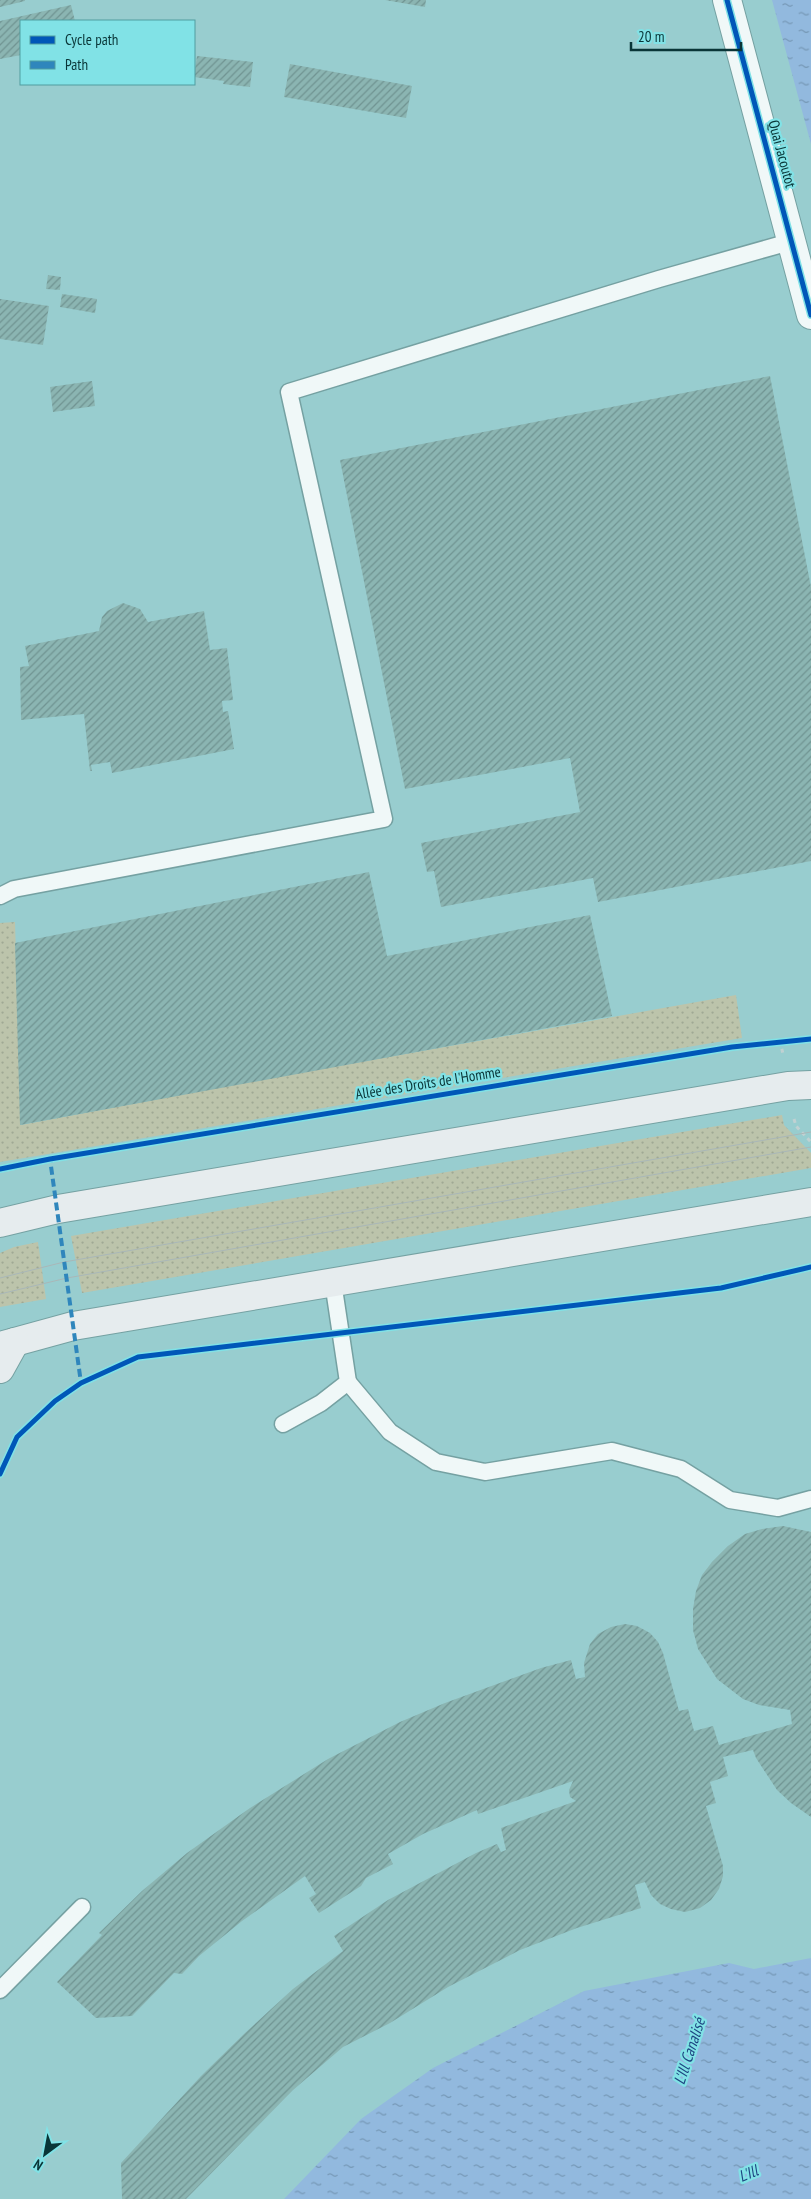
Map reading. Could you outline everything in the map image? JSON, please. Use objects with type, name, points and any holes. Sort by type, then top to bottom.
[{"type":"main road","points":[[0,1224],[58,1209],[788,1086],[811,1085]]},
{"type":"main road","points":[[0,1369],[8,1344],[73,1326],[811,1202]]},
{"type":"street","name":"Quai Jacoutot","points":[[727,0],[793,241],[811,315]]},
{"type":"lane","points":[[5,889],[384,819],[289,392],[660,279],[793,241]]},
{"type":"lane","points":[[333,1282],[348,1382],[390,1432],[436,1462],[486,1472],[612,1451],[681,1469],[730,1500],[778,1508],[811,1499]]},
{"type":"lane","points":[[284,1424],[321,1403],[348,1382]]},
{"type":"lane","points":[[0,1990],[82,1907]]},
{"type":"path","points":[[0,1474],[17,1437],[55,1400],[81,1383],[138,1357],[721,1288],[811,1267]]},
{"type":"green space","points":[[15,922],[21,1125],[254,1081],[736,995],[742,1038],[0,1162],[0,923]]},
{"type":"green space","points":[[782,1115],[784,1125],[811,1153],[811,1168],[82,1293],[71,1236]]},
{"type":"green space","points":[[38,1242],[46,1299],[0,1307],[0,1253],[14,1247]]},
{"type":"water","points":[[772,0],[811,0],[811,144]]},
{"type":"water","points":[[811,1958],[811,2199],[284,2199],[361,2119],[433,2068],[584,1991],[729,1963],[754,1969]]},
{"type":"building","points":[[0,0],[25,0],[25,1],[0,7]]},
{"type":"building","points":[[385,0],[426,0],[425,7]]},
{"type":"building","points":[[71,5],[75,20],[20,20],[20,55],[0,59],[0,21]]},
{"type":"building","points":[[197,56],[253,62],[250,87],[223,84],[224,81],[195,77]]},
{"type":"building","points":[[290,64],[412,86],[406,118],[284,97]]},
{"type":"building","points":[[48,275],[61,277],[60,290],[46,289]]},
{"type":"building","points":[[62,294],[97,299],[95,313],[60,307]]},
{"type":"building","points":[[0,299],[49,306],[43,345],[0,339]]},
{"type":"building","points":[[770,376],[811,587],[811,861],[598,902],[593,878],[441,907],[434,871],[427,872],[421,843],[580,812],[570,758],[405,789],[340,460]]},
{"type":"building","points":[[92,381],[95,406],[53,412],[50,387]]},
{"type":"building","points":[[123,603],[140,609],[148,622],[204,611],[210,650],[227,648],[233,700],[222,701],[223,712],[228,711],[234,749],[112,773],[110,762],[91,765],[92,771],[90,771],[84,714],[21,720],[20,667],[29,666],[25,646],[99,631],[102,617],[107,611]]},
{"type":"building","points":[[369,872],[387,956],[590,915],[612,1016],[20,1125],[15,943]]},
{"type":"building","points":[[783,1526],[811,1532],[811,1817],[777,1790],[756,1758],[753,1750],[723,1757],[728,1776],[710,1782],[716,1803],[706,1806],[723,1866],[723,1876],[719,1889],[711,1900],[700,1908],[685,1912],[660,1904],[651,1895],[645,1882],[635,1885],[641,1908],[577,1928],[520,1950],[448,1987],[390,2023],[343,2047],[293,2090],[186,2199],[122,2199],[121,2163],[201,2076],[244,2034],[293,1989],[343,1951],[334,1936],[388,1900],[476,1853],[497,1844],[501,1852],[506,1850],[501,1828],[576,1801],[570,1797],[569,1790],[573,1781],[478,1814],[477,1810],[423,1834],[388,1854],[393,1864],[366,1878],[361,1886],[319,1913],[309,1898],[316,1894],[305,1876],[242,1921],[199,1956],[182,1974],[174,1973],[132,2016],[96,2018],[57,1982],[102,1935],[99,1933],[142,1891],[187,1853],[250,1808],[328,1759],[400,1722],[445,1703],[541,1668],[571,1660],[576,1679],[585,1677],[584,1663],[590,1644],[598,1634],[611,1627],[625,1624],[637,1626],[650,1633],[658,1642],[663,1653],[679,1711],[688,1709],[694,1731],[713,1726],[719,1745],[792,1724],[790,1710],[759,1705],[743,1699],[717,1679],[698,1649],[693,1630],[693,1609],[696,1591],[702,1575],[712,1562],[728,1546],[745,1534]]},
{"type":"tram line","points":[[0,1278],[64,1262],[811,1132]]},
{"type":"tram line","points":[[0,1294],[67,1278],[811,1147]]},
{"type":"marked path","points":[[46,1160],[50,1159],[81,1383]]},
{"type":"cycle path","points":[[727,0],[811,315]]},
{"type":"cycle path","name":"Allée des Droits de l'Homme","points":[[0,1169],[50,1159],[732,1047],[811,1039]]},
{"type":"cycle path","points":[[0,1474],[17,1437],[55,1401],[81,1383],[138,1357],[721,1288],[811,1267]]},
{"type":"water label","name":"L'Ill Canalisé","points":[[689,2051]]},
{"type":"water label","name":"L'Ill","points":[[748,2173]]}]
